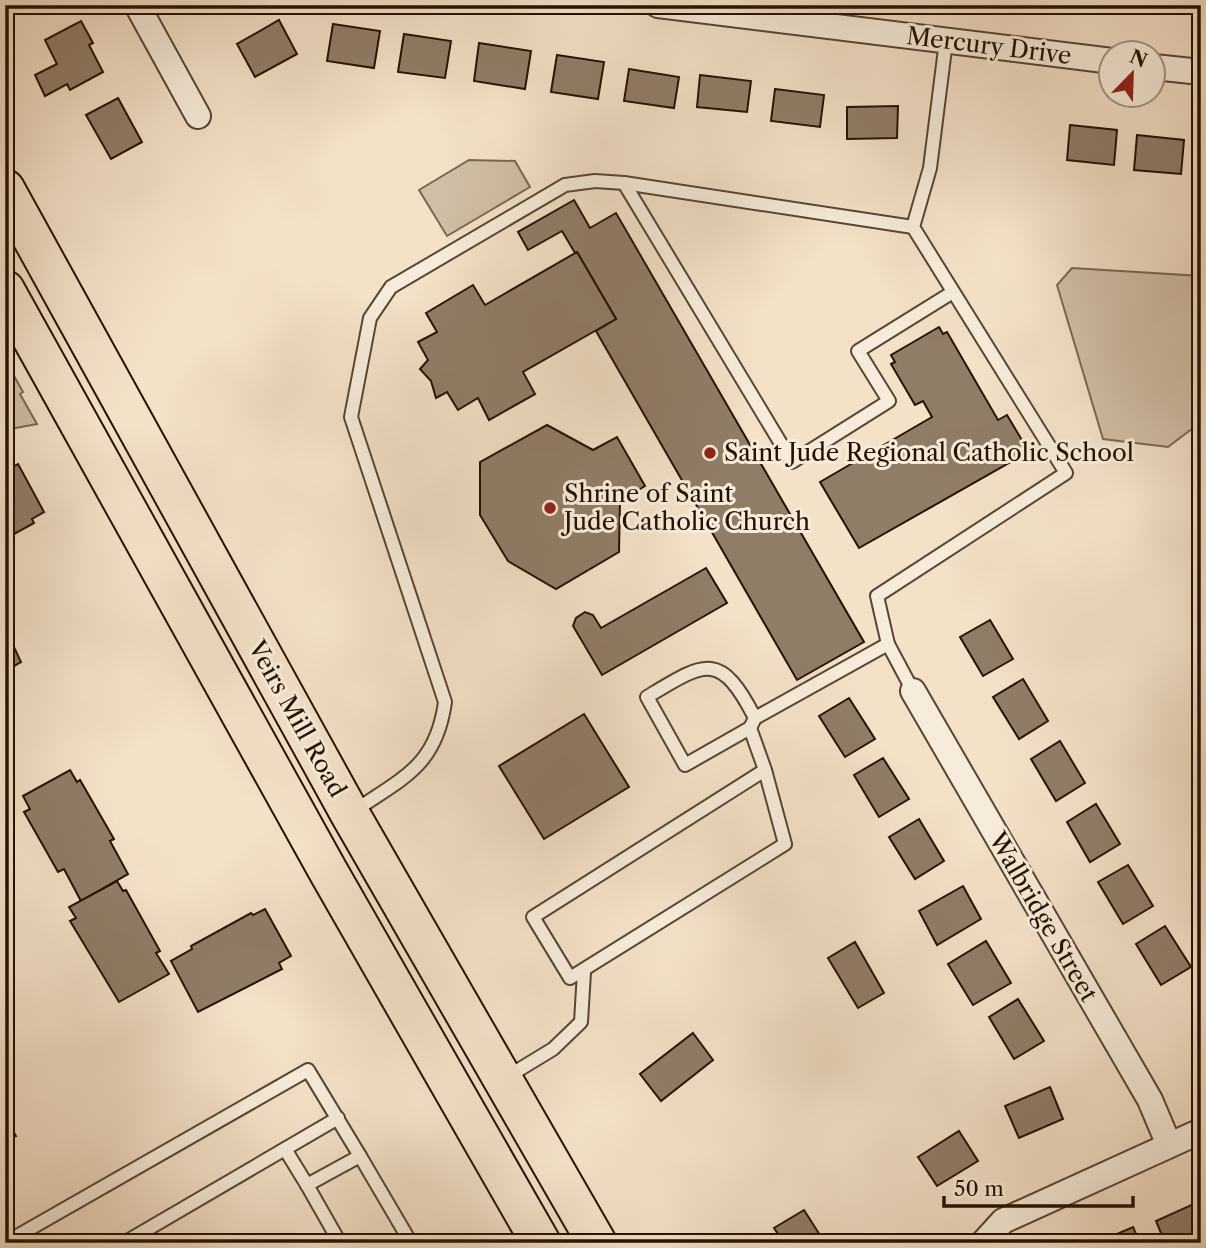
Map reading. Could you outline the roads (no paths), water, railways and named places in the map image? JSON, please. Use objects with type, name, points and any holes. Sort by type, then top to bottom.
[{"type":"main road","name":"Veirs Mill Road","points":[[5,189],[349,814],[597,1243]]},
{"type":"main road","name":"Veirs Mill Road","points":[[5,290],[328,870],[541,1243]]},
{"type":"main road","points":[[515,1199],[556,1173]]},
{"type":"street","points":[[137,5],[198,116]]},
{"type":"street","name":"Mercury Drive","points":[[658,5],[1098,59]]},
{"type":"street","points":[[1168,69],[1201,72]]},
{"type":"street","name":"Walbridge Street","points":[[913,691],[1150,1100],[1169,1145]]},
{"type":"street","points":[[983,1243],[1003,1221],[1201,1131]]},
{"type":"lane","points":[[913,691],[888,645],[877,596],[1066,473],[913,228],[930,168],[946,41]]},
{"type":"lane","points":[[349,814],[418,767],[441,730],[445,702],[351,417],[370,318],[391,288],[565,185],[595,181],[624,183],[913,228]]},
{"type":"lane","points":[[624,183],[792,462],[889,401],[858,351],[953,292]]},
{"type":"lane","points":[[765,770],[533,917],[570,978],[584,972],[785,844],[765,770],[752,723],[738,685],[724,673],[706,668],[691,670],[647,697],[685,765],[752,723],[888,645]]},
{"type":"lane","points":[[502,1080],[553,1049],[581,1022],[584,972]]},
{"type":"lane","points":[[5,1243],[308,1070],[411,1243]]},
{"type":"lane","points":[[124,1243],[338,1118]]},
{"type":"lane","points":[[285,1149],[340,1243]]},
{"type":"lane","points":[[307,1185],[360,1156]]},
{"type":"place","name":"Saint Jude Regional Catholic School","points":[[710,453]]},
{"type":"place","name":"Shrine of Saint Jude Catholic Church","points":[[550,508]]}]
